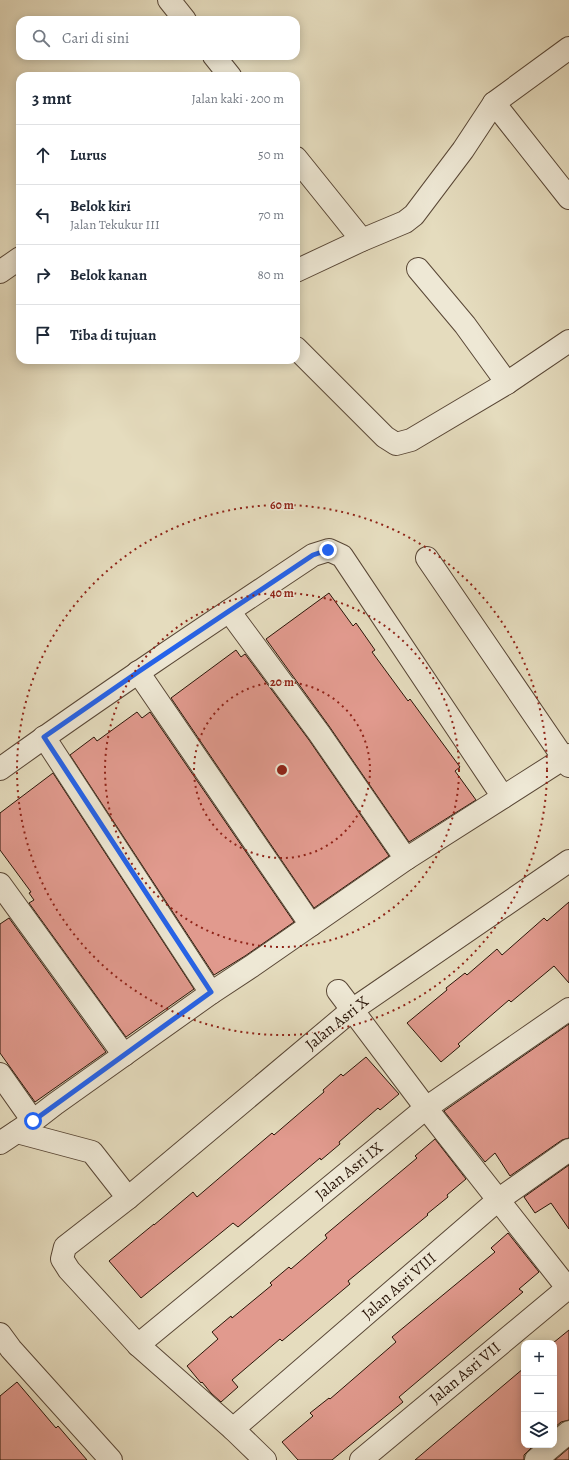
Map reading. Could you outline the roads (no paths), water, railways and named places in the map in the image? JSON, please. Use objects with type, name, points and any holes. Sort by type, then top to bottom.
[{"type":"street","points":[[169,0],[182,16]]},
{"type":"street","points":[[300,268],[405,222],[414,215],[463,150],[494,103],[569,48]]},
{"type":"street","points":[[217,60],[227,72]]},
{"type":"street","points":[[494,103],[569,198]]},
{"type":"street","points":[[300,163],[362,240]]},
{"type":"street","points":[[418,269],[465,325],[507,383]]},
{"type":"street","points":[[300,352],[385,436],[396,444],[411,440],[507,383],[569,341]]},
{"type":"street","points":[[0,769],[138,672],[229,611],[313,555],[328,550],[342,556],[503,797]]},
{"type":"street","points":[[17,1132],[211,992],[406,859],[503,797],[567,760],[427,558]]},
{"type":"street","points":[[229,611],[319,733],[406,859]]},
{"type":"street","points":[[138,672],[311,925]]},
{"type":"street","points":[[44,737],[211,992]]},
{"type":"street","name":"Jalan Asri X","points":[[138,1344],[69,1270],[62,1259],[65,1247],[128,1198],[352,1010],[565,864]]},
{"type":"street","points":[[0,884],[124,1056]]},
{"type":"street","points":[[338,991],[426,1108],[569,1288]]},
{"type":"street","name":"Jalan Asri IX","points":[[138,1344],[426,1108],[569,1009]]},
{"type":"street","points":[[0,1074],[17,1132]]},
{"type":"street","points":[[17,1132],[92,1152],[128,1198]]},
{"type":"street","name":"Jalan Asri VIII","points":[[233,1429],[498,1200],[569,1150]]},
{"type":"street","name":"Jalan Asri VII","points":[[361,1460],[569,1288]]},
{"type":"street","points":[[138,1344],[233,1429],[265,1460]]},
{"type":"street","points":[[4,1346],[111,1460]]},
{"type":"street","points":[[536,1460],[569,1432]]}]
